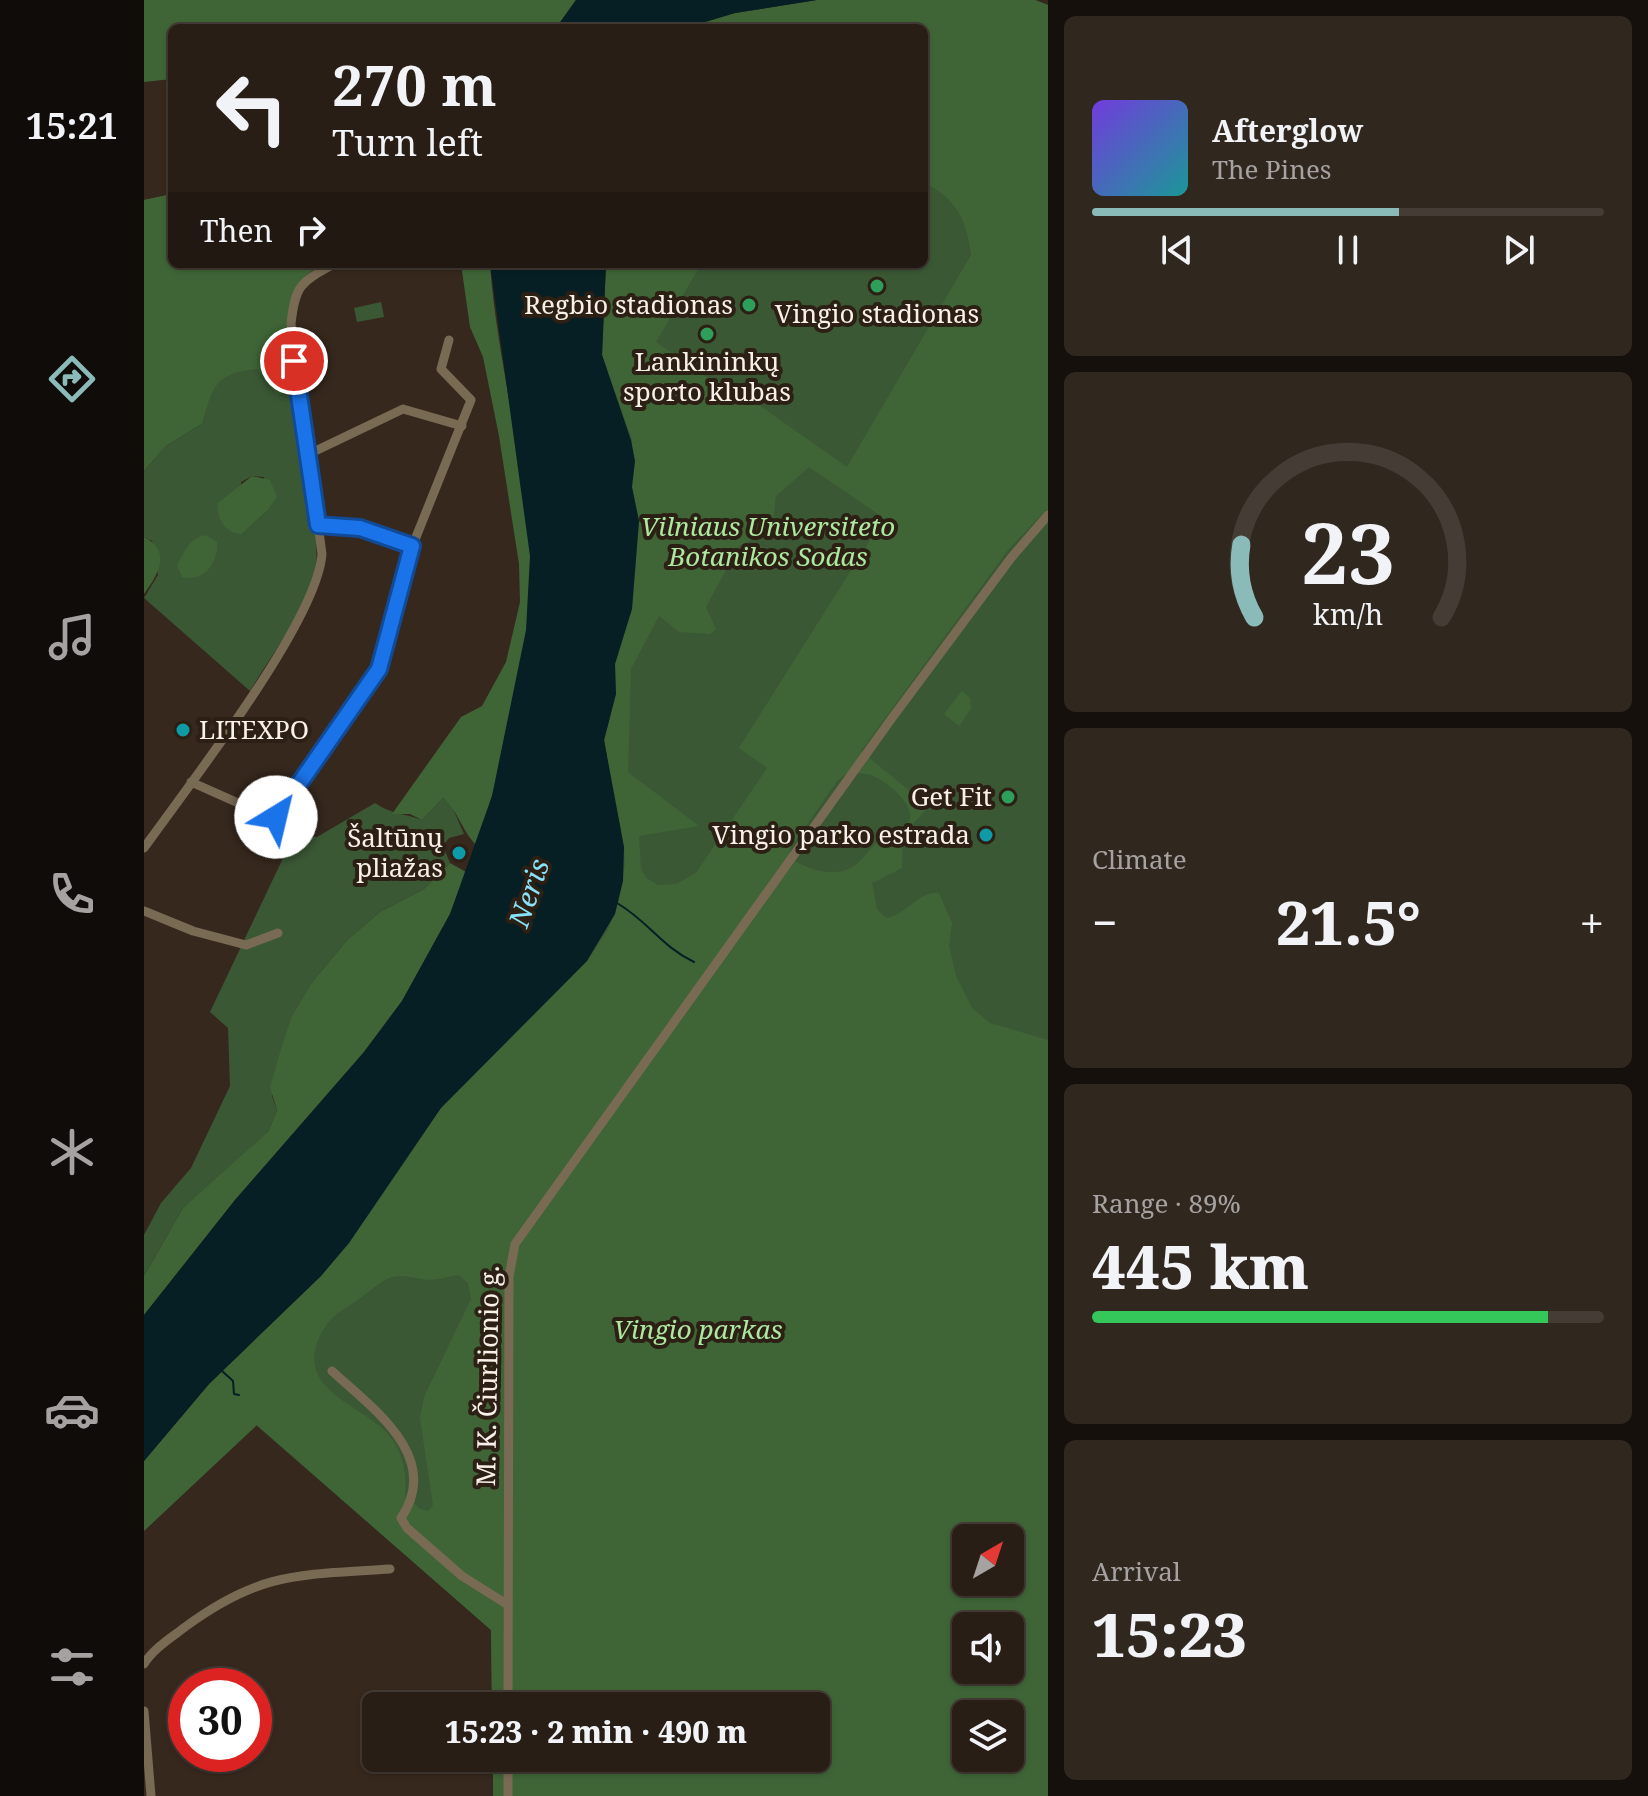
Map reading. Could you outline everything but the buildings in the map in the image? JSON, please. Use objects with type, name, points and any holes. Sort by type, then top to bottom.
[{"type":"street","points":[[144,848],[277,654],[317,581],[322,554],[291,336],[292,314],[302,283],[327,268]]},
{"type":"street","points":[[191,782],[276,817],[379,669],[412,546],[471,398],[441,369],[449,340]]},
{"type":"street","points":[[309,454],[403,409],[462,426]]},
{"type":"street","name":"M. K. Čiurlionio g.","points":[[508,1692],[511,1256],[530,1218],[744,928],[892,718],[1011,558],[1048,515]]},
{"type":"street","points":[[318,525],[360,528],[412,546]]},
{"type":"street","points":[[144,911],[193,931],[246,945],[278,933]]},
{"type":"street","points":[[332,1371],[393,1426],[402,1439],[415,1476],[410,1501],[401,1518],[407,1528],[462,1576],[508,1605]]},
{"type":"street","points":[[144,1664],[153,1652],[191,1623],[254,1585],[293,1576],[390,1569]]},
{"type":"street","points":[[144,1711],[151,1796]]},
{"type":"street","points":[[508,1772],[508,1796]]},
{"type":"green space","points":[[144,0],[576,0],[559,24],[168,24],[168,79],[144,82]]},
{"type":"green space","name":"Vingio parkas","points":[[817,0],[1035,0],[1048,5],[1048,1796],[493,1796],[493,1772],[830,1772],[830,1692],[492,1692],[491,1630],[209,1384],[321,1276],[621,828],[606,767],[611,710],[606,268],[928,268],[928,24],[704,24]]},
{"type":"green space","name":"Vingio parkas","points":[[817,0],[1035,0],[1048,5],[1048,512],[1046,510],[1008,550],[861,751],[929,807],[903,834],[902,868],[872,883],[877,909],[886,918],[900,913],[925,895],[939,893],[952,923],[949,946],[956,976],[972,1008],[990,1023],[1048,1040],[1048,1796],[493,1796],[493,1772],[830,1772],[830,1692],[492,1692],[491,1630],[257,1425],[144,1531],[144,1461],[209,1384],[321,1276],[349,1243],[441,1108],[587,961],[608,930],[618,903],[625,864],[604,740],[616,694],[615,664],[632,609],[639,521],[632,487],[632,440],[602,355],[606,268],[699,268],[656,342],[728,392],[733,387],[847,467],[971,255],[967,232],[958,212],[945,196],[928,185],[928,24],[698,24],[735,13]],"holes":[[[809,467],[884,518],[739,748],[767,768],[696,873],[676,884],[658,885],[646,878],[641,868],[639,836],[699,826],[628,772],[631,669],[659,616],[679,632],[710,634],[716,629],[706,607],[739,546],[772,530],[776,496]],[[847,773],[868,774],[884,782],[908,806],[910,819],[897,832],[880,840],[859,862],[843,871],[825,872],[791,859],[790,849],[837,781]],[[459,1275],[468,1283],[471,1299],[424,1397],[420,1418],[433,1505],[428,1511],[420,1509],[405,1495],[404,1468],[394,1442],[326,1386],[317,1373],[314,1357],[319,1338],[330,1320],[388,1279],[406,1276],[429,1280]]]},
{"type":"green space","points":[[168,195],[168,268],[320,268],[300,284],[289,317],[288,359],[312,505],[316,548],[314,581],[295,620],[250,691],[144,598],[158,575],[152,541],[144,537],[144,471],[166,446],[203,423],[211,389],[224,377],[144,345],[144,200]],"holes":[[[252,476],[264,477],[267,511],[242,534],[241,482]]]},
{"type":"green space","points":[[168,195],[168,268],[317,268],[308,273],[297,286],[291,302],[287,338],[293,392],[277,395],[257,369],[224,378],[213,391],[203,423],[166,446],[144,471],[144,200]]},
{"type":"green space","points":[[462,268],[490,268],[498,336],[523,481],[530,591],[528,628],[516,702],[477,846],[443,798],[422,820],[410,814],[392,814],[461,717],[482,706],[506,662],[520,602],[519,564],[499,436],[483,357],[470,327]]},
{"type":"green space","points":[[381,302],[384,317],[357,322],[354,308]]},
{"type":"green space","points":[[252,476],[270,480],[277,497],[242,534],[236,533],[223,524],[218,503]]},
{"type":"green space","points":[[206,535],[217,542],[212,564],[197,577],[182,577],[177,566],[185,551],[191,542]]},
{"type":"green space","points":[[144,537],[158,549],[160,564],[144,594]]},
{"type":"green space","points":[[962,691],[970,698],[971,709],[959,726],[944,714]]},
{"type":"green space","points":[[443,798],[451,804],[464,834],[449,838],[443,846],[450,863],[424,889],[380,912],[347,940],[314,980],[272,1096],[277,1110],[268,1132],[183,1208],[144,1276],[144,1235],[161,1203],[191,1168],[230,1086],[228,1028],[210,1012],[294,835],[317,837],[375,803],[422,820]]},
{"type":"green space","points":[[450,863],[466,872],[450,914],[402,1001],[364,1052],[235,1200],[144,1315],[144,1276],[183,1208],[268,1132],[277,1110],[270,1087],[281,1049],[292,1016],[314,980],[347,940],[380,912],[424,889]]},
{"type":"water","points":[[576,0],[817,0],[735,13],[698,24],[559,24]]},
{"type":"water","name":"Neris","points":[[491,268],[606,268],[602,355],[631,440],[635,461],[632,487],[639,521],[632,609],[615,664],[616,694],[604,740],[624,847],[623,881],[615,914],[587,961],[441,1108],[349,1243],[321,1276],[209,1384],[144,1461],[144,1315],[235,1200],[364,1052],[402,1001],[450,914],[492,796],[526,630],[530,556]]},
{"type":"waterway","points":[[617,903],[673,949],[694,962]]},
{"type":"waterway","points":[[221,1370],[233,1381],[234,1394],[239,1395]]},
{"type":"place","name":"Vingio stadionas","points":[[877,286]]},
{"type":"place","name":"Regbio stadionas","points":[[749,305]]},
{"type":"place","name":"Lankininkų sporto klubas","points":[[707,334]]},
{"type":"place","name":"LITEXPO","points":[[183,730]]},
{"type":"place","name":"Get Fit","points":[[1008,797]]},
{"type":"place","name":"Vingio parko estrada","points":[[986,835]]},
{"type":"place","name":"Šaltūnų pliažas","points":[[459,853]]},
{"type":"route","points":[[276,817],[379,669],[386,651],[402,572],[412,546],[360,528],[318,525],[294,361]]},
{"type":"park label","name":"Vilniaus Universiteto Botanikos Sodas","points":[[768,542]]}]
